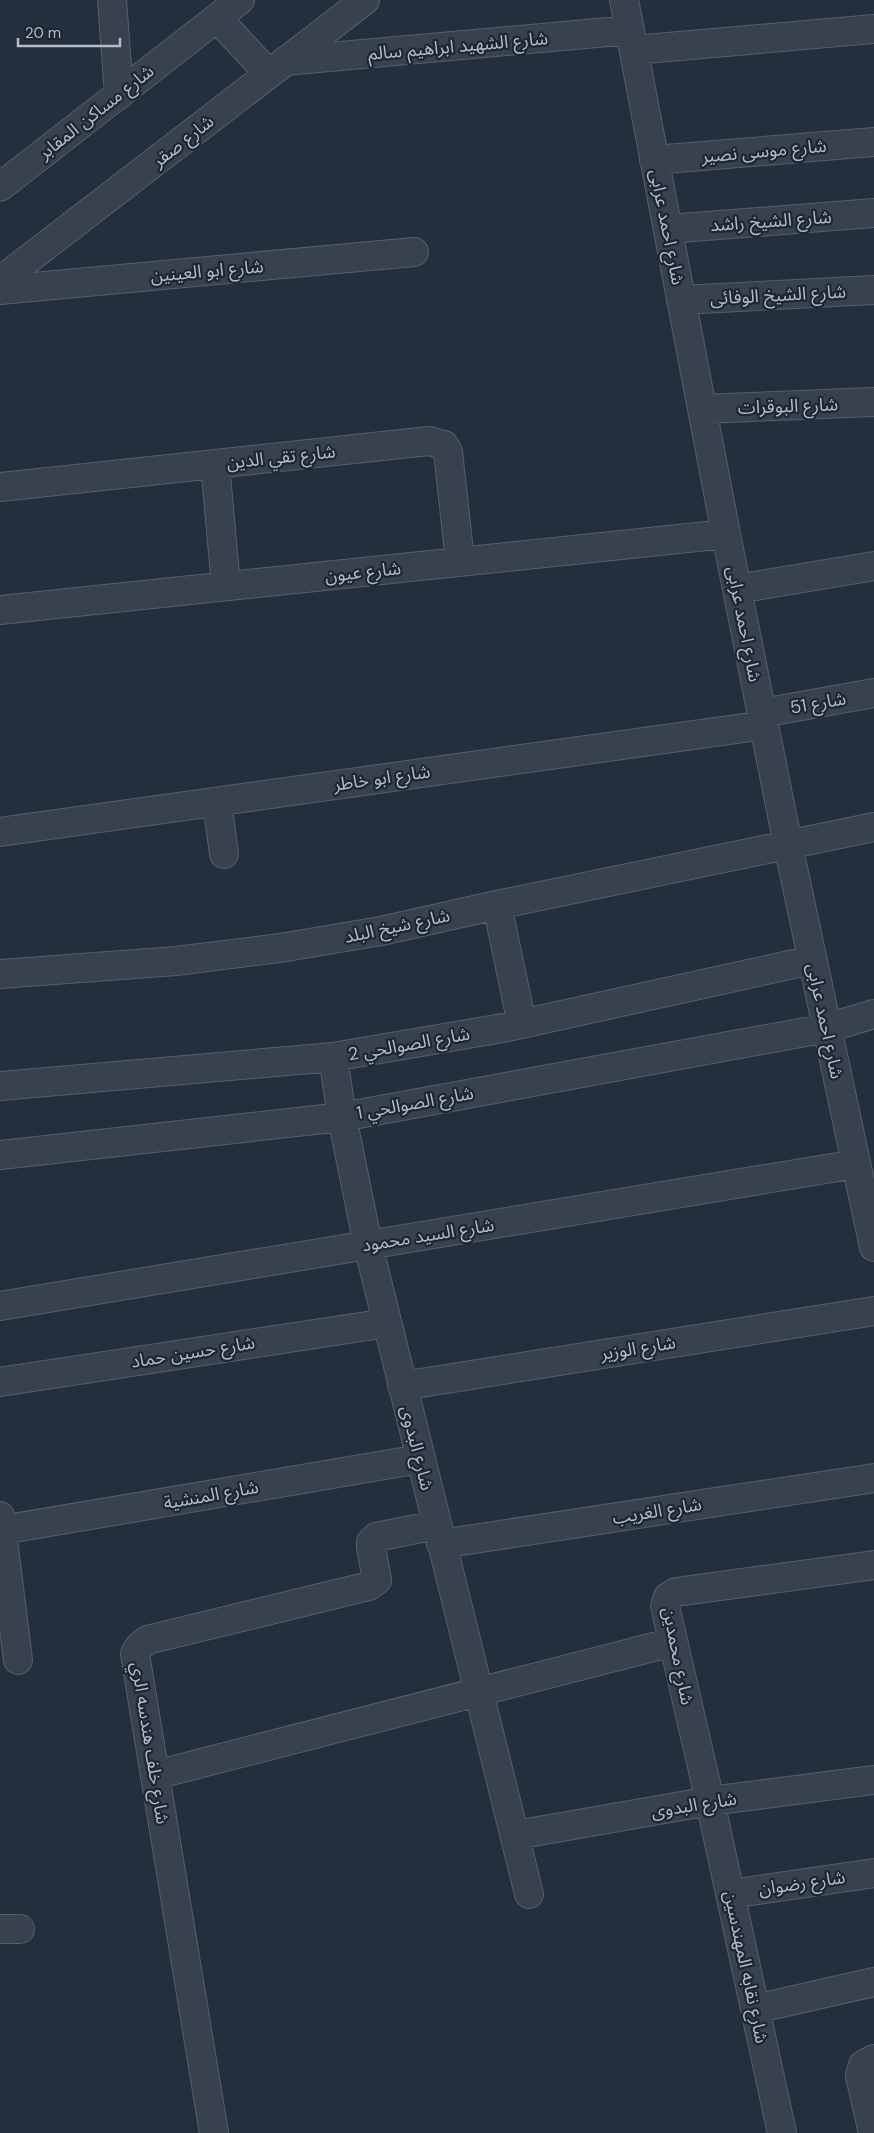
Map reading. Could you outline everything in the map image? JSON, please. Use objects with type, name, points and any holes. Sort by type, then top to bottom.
[{"type":"street","points":[[112,0],[119,95]]},
{"type":"street","name":"شارع مساكن المقابر","points":[[0,188],[240,0]]},
{"type":"street","name":"شارع صقر","points":[[0,281],[365,0]]},
{"type":"street","name":"شارع احمد عرابى","points":[[624,0],[726,534],[788,845],[874,1247]]},
{"type":"street","points":[[217,18],[277,68]]},
{"type":"street","name":"شارع الشهيد ابراهيم سالم","points":[[277,68],[632,40],[874,29]]},
{"type":"street","name":"شارع موسى نصير","points":[[654,160],[874,142]]},
{"type":"street","name":"شارع الشيخ راشد","points":[[668,229],[874,213]]},
{"type":"street","name":"شارع ابو العينين","points":[[0,290],[414,252]]},
{"type":"street","name":"شارع الشيخ الوفائى","points":[[681,300],[874,290]]},
{"type":"street","name":"شارع البوقرات","points":[[702,409],[874,402]]},
{"type":"street","name":"شارع تقي الدين","points":[[0,488],[429,441],[444,445],[448,452],[460,562]]},
{"type":"street","points":[[215,464],[226,586]]},
{"type":"street","name":"شارع عيون","points":[[0,610],[726,534]]},
{"type":"street","points":[[737,589],[874,566]]},
{"type":"street","name":"شارع 51","points":[[763,719],[874,693]]},
{"type":"street","name":"شارع ابو خاطر","points":[[0,832],[217,802],[763,719]]},
{"type":"street","points":[[217,802],[224,854]]},
{"type":"street","name":"شارع شيخ البلد","points":[[0,974],[176,961],[280,948],[380,931],[496,905],[874,827]]},
{"type":"street","points":[[496,905],[522,1024]]},
{"type":"street","name":"شارع الصوالحي 2","points":[[0,1086],[333,1057],[522,1024],[812,960]]},
{"type":"street","name":"شارع الصوالحي 1","points":[[0,1155],[342,1116],[827,1028],[874,1014]]},
{"type":"street","name":"شارع البدوى","points":[[333,1057],[342,1116],[368,1245],[439,1535],[516,1835],[529,1894]]},
{"type":"street","name":"شارع السيد محمود","points":[[0,1306],[856,1164]]},
{"type":"street","name":"شارع الوزير","points":[[402,1386],[874,1311]]},
{"type":"street","name":"شارع حسين حماد","points":[[0,1382],[387,1323]]},
{"type":"street","name":"شارع المنشية","points":[[1,1523],[420,1459]]},
{"type":"street","name":"شارع الغريب","points":[[439,1535],[874,1478]]},
{"type":"street","points":[[1,1523],[4,1578],[18,1660]]},
{"type":"street","name":"شارع خلف هندسه الري","points":[[214,2133],[135,1654],[146,1640],[369,1586],[377,1580],[371,1547],[371,1542],[376,1537],[439,1535]]},
{"type":"street","name":"شارع محمدين","points":[[710,1801],[665,1606],[668,1598],[676,1592],[874,1565]]},
{"type":"street","points":[[155,1775],[673,1642]]},
{"type":"street","name":"شارع البدوى","points":[[516,1835],[710,1801],[874,1780]]},
{"type":"street","name":"شارع نقابه المهندسين","points":[[710,1801],[782,2133]]},
{"type":"street","name":"شارع رضوان","points":[[730,1894],[874,1873]]},
{"type":"street","points":[[755,2009],[874,1982]]},
{"type":"street","points":[[873,2133],[860,2076],[863,2065],[874,2059]]}]
